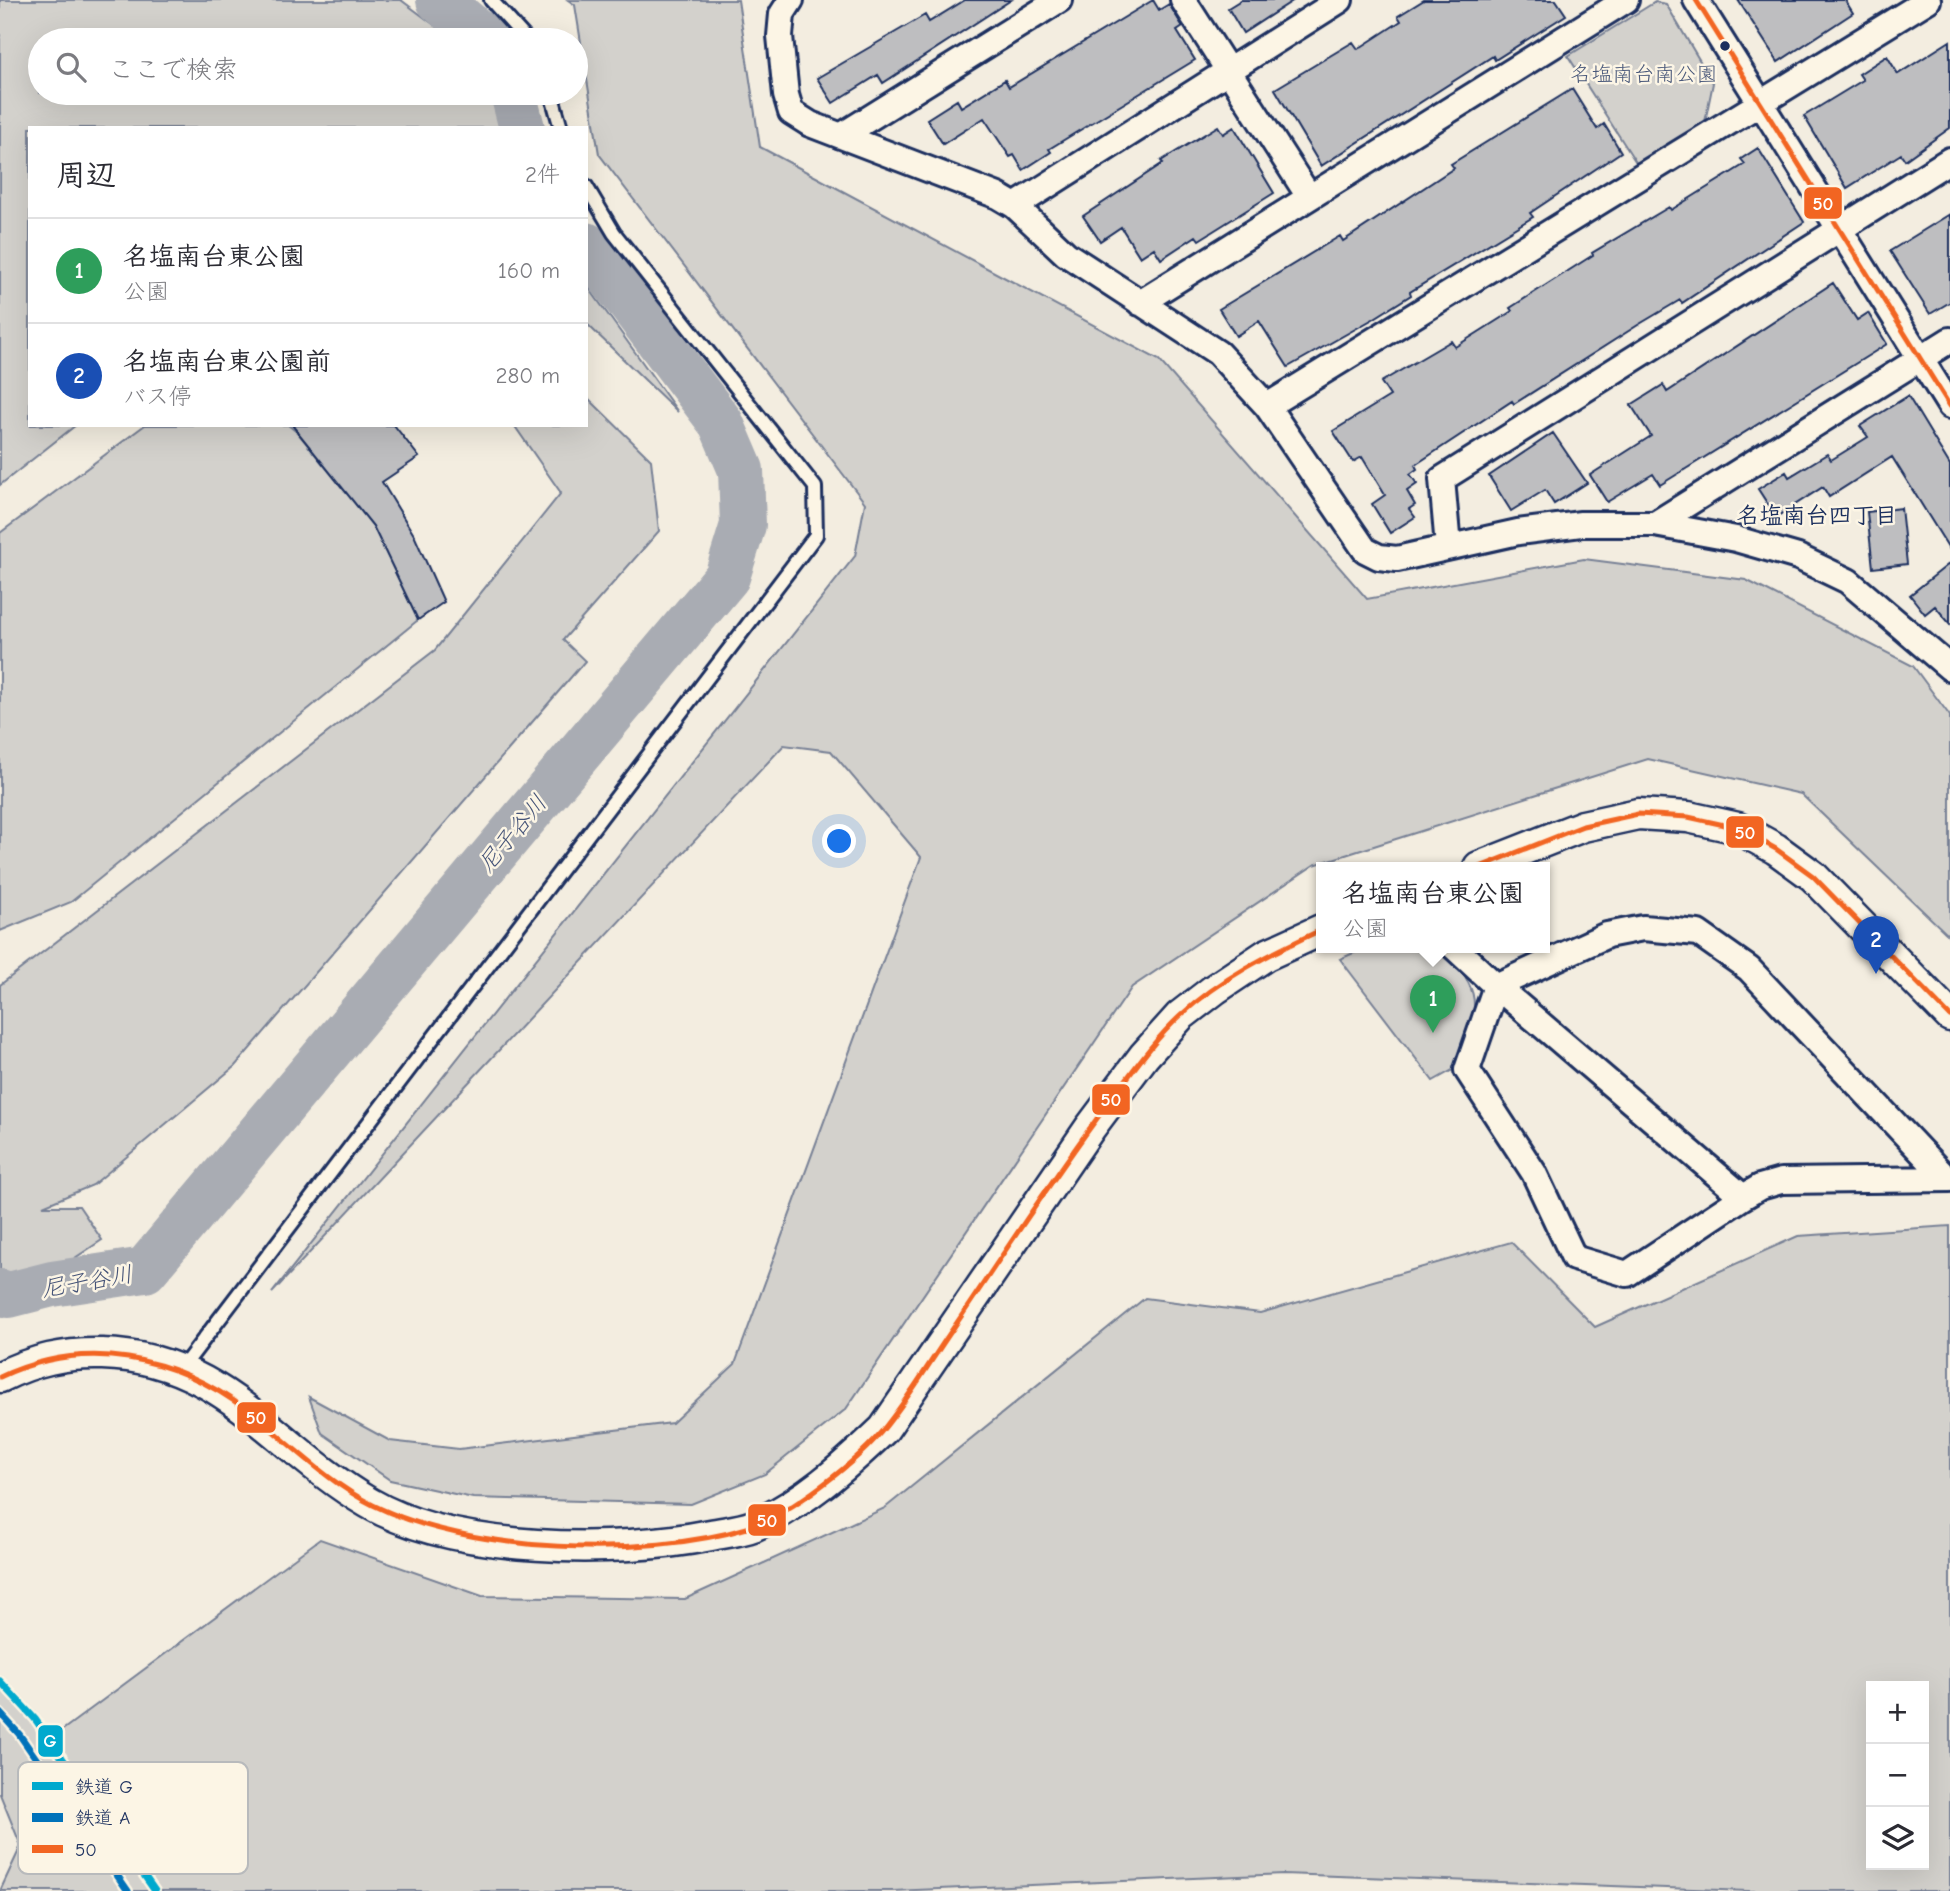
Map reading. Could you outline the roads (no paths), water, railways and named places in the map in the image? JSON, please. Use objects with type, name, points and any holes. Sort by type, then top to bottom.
[{"type":"street","points":[[791,0],[782,14],[780,36],[786,95],[791,112],[810,124],[998,196],[1016,206],[1066,254],[1218,353],[1267,406],[1364,550],[1379,557],[1397,559],[1448,547],[1581,524],[1655,524],[1736,539],[1798,558],[1848,581],[1950,668]]},
{"type":"street","points":[[841,136],[1059,0]]},
{"type":"street","points":[[1183,0],[1308,195]]},
{"type":"street","points":[[1016,206],[1340,0]]},
{"type":"street","points":[[1140,303],[1308,195],[1626,0]]},
{"type":"street","points":[[1696,0],[1950,406]]},
{"type":"street","points":[[1267,406],[1762,105],[1928,0]]},
{"type":"street","points":[[1448,547],[1442,479],[1950,160]]},
{"type":"street","points":[[1655,524],[1950,340]]},
{"type":"street","points":[[1492,862],[1583,826],[1638,814],[1688,817],[1738,828],[1776,849],[1813,876],[1950,1016]]},
{"type":"street","points":[[1643,928],[1698,933],[1749,969],[1949,1179],[1780,1181],[1760,1187],[1743,1197],[1627,1274],[1574,1258],[1534,1173],[1467,1070],[1496,986],[1607,935],[1643,928]]},
{"type":"street","points":[[0,1377],[42,1359],[78,1354],[147,1358],[182,1368],[227,1395],[298,1452],[370,1504],[457,1534],[510,1542],[577,1546],[686,1540],[750,1527],[801,1501],[884,1429],[1090,1128],[1180,1016],[1266,955],[1316,932]]},
{"type":"street","points":[[1460,953],[1743,1197]]},
{"type":"lane","points":[[491,0],[516,28]]},
{"type":"lane","points":[[554,105],[560,126]]},
{"type":"lane","points":[[182,1368],[816,535],[815,487],[614,233],[588,189]]},
{"type":"waterway","name":"尼子谷川","points":[[439,0],[473,28]]},
{"type":"waterway","name":"尼子谷川","points":[[516,105],[521,126]]},
{"type":"waterway","name":"尼子谷川","points":[[0,1292],[9,1295],[52,1284],[145,1270],[727,577],[743,525],[741,470],[721,423],[588,248]]},
{"type":"rail line","name":"G","points":[[0,1681],[35,1719],[65,1762]]},
{"type":"rail line","name":"A","points":[[0,1713],[38,1762]]},
{"type":"rail line","name":"A","points":[[116,1874],[128,1891]]},
{"type":"rail line","name":"G","points":[[143,1874],[155,1891]]},
{"type":"place","name":"名塩南台東公園前","points":[[1876,974]]},
{"type":"place","name":"名塩南台東公園","points":[[1433,1033]]},
{"type":"district","name":"名塩南台四丁目","points":[[1817,515]]},
{"type":"park label","name":"名塩南台南公園","points":[[1644,74]]}]
